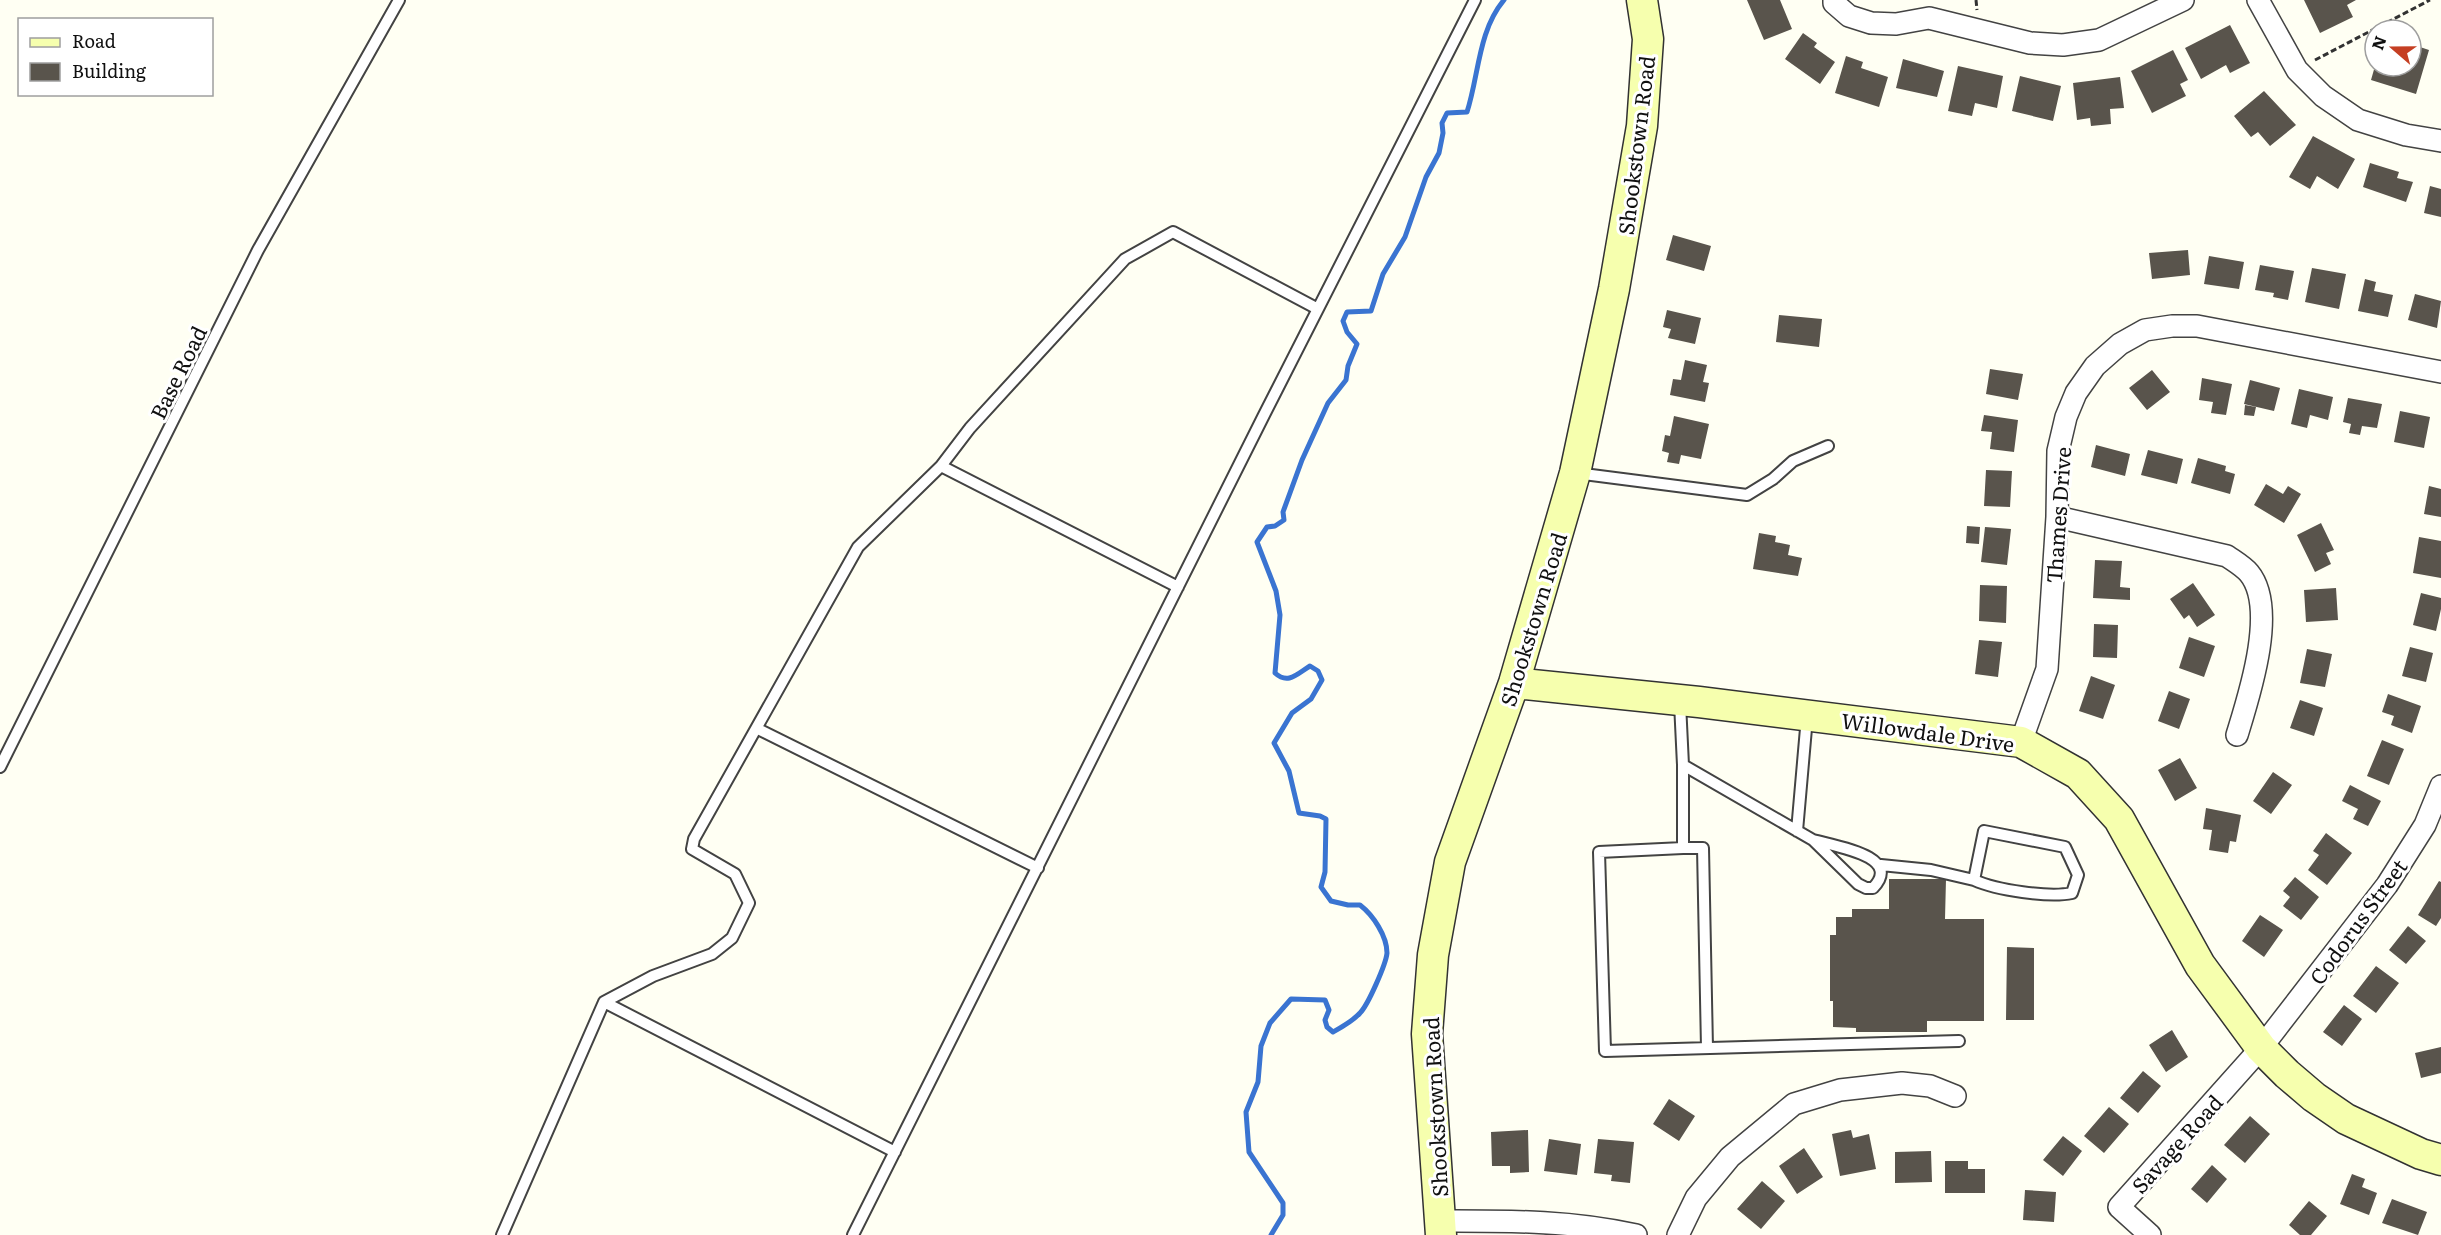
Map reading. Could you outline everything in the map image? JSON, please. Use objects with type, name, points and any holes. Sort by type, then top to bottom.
[{"type":"street","name":"Shookstown Road","points":[[1440,1228],[1427,1034],[1433,955],[1450,862],[1514,683],[1575,473],[1614,289],[1642,126],[1648,39],[1642,0]]},
{"type":"street","points":[[1834,0],[1834,3],[1849,16],[1871,22],[1896,24],[1923,9],[2030,43],[2063,45],[2099,40],[2183,0]]},
{"type":"street","points":[[2258,0],[2297,70],[2323,96],[2358,120],[2406,135],[2441,141]]},
{"type":"street","name":"Thames Drive","points":[[2021,742],[2047,669],[2057,517],[2058,451],[2066,417],[2076,393],[2096,366],[2120,344],[2145,330],[2172,326],[2197,326],[2441,372]]},
{"type":"street","points":[[2057,517],[2227,556],[2249,574],[2261,603],[2261,638],[2250,693],[2237,735]]},
{"type":"street","name":"Willowdale Drive","points":[[1514,683],[1679,699],[2021,742],[2078,774],[2120,819],[2200,965],[2261,1048],[2314,1097],[2346,1119],[2421,1154],[2441,1160]]},
{"type":"street","name":"Codorus Street","points":[[2261,1048],[2387,885],[2425,825],[2441,786]]},
{"type":"street","name":"Savage Road","points":[[2150,1235],[2119,1207],[2261,1048]]},
{"type":"street","points":[[1678,1235],[1696,1198],[1730,1157],[1794,1104],[1840,1090],[1902,1083],[1930,1086],[1955,1096]]},
{"type":"street","points":[[1440,1228],[1538,1221],[1598,1226],[1636,1235]]},
{"type":"lane","name":"Base Road","points":[[0,767],[258,250],[399,0]]},
{"type":"lane","points":[[853,1235],[1475,0]]},
{"type":"lane","points":[[502,1235],[604,1002],[653,976],[712,954],[732,938],[749,903],[735,874],[692,849],[694,839],[858,548],[941,466],[970,428],[1125,259],[1173,232],[1318,309]]},
{"type":"lane","points":[[1575,473],[1748,495],[1773,479],[1793,461],[1828,446]]},
{"type":"lane","points":[[941,466],[1178,587]]},
{"type":"lane","points":[[1679,699],[1683,765],[1683,848]]},
{"type":"lane","points":[[1797,831],[1807,715]]},
{"type":"lane","points":[[758,729],[1038,868]]},
{"type":"lane","points":[[1683,765],[1813,840],[1861,853],[1881,865],[1931,870],[1974,880],[1988,886],[2060,896],[2072,893],[2078,875],[2065,847],[1984,831],[1974,880]]},
{"type":"lane","points":[[1813,840],[1838,867],[1866,888],[1873,888],[1881,880],[1883,871],[1881,865]]},
{"type":"lane","points":[[1707,1048],[1703,849],[1599,852],[1605,1051],[1959,1041]]},
{"type":"lane","points":[[604,1002],[895,1152]]},
{"type":"path","points":[[2297,70],[2430,0]]},
{"type":"building","points":[[1747,0],[1780,0],[1792,29],[1764,40]]},
{"type":"building","points":[[2304,0],[2356,0],[2347,5],[2353,17],[2320,33]]},
{"type":"building","points":[[2230,25],[2250,63],[2230,73],[2226,65],[2201,79],[2185,48]]},
{"type":"building","points":[[1803,33],[1817,43],[1814,47],[1835,62],[1820,84],[1785,59]]},
{"type":"building","points":[[2423,48],[2429,50],[2423,70]]},
{"type":"building","points":[[2173,50],[2188,80],[2180,84],[2186,96],[2152,113],[2131,71]]},
{"type":"building","points":[[1846,56],[1863,62],[1861,68],[1888,77],[1879,107],[1835,93]]},
{"type":"building","points":[[1903,59],[1944,71],[1937,97],[1896,88]]},
{"type":"building","points":[[1958,66],[2003,76],[1997,108],[1975,103],[1972,116],[1948,111]]},
{"type":"building","points":[[2020,76],[2061,86],[2053,121],[2012,111]]},
{"type":"building","points":[[2120,77],[2124,108],[2110,109],[2111,124],[2091,126],[2090,118],[2077,120],[2073,83]]},
{"type":"building","points":[[2372,78],[2421,78],[2416,94],[2371,80]]},
{"type":"building","points":[[2264,91],[2296,125],[2270,146],[2258,132],[2251,137],[2234,116]]},
{"type":"building","points":[[2313,136],[2355,159],[2338,189],[2317,176],[2310,189],[2289,177]]},
{"type":"building","points":[[2370,163],[2399,172],[2397,178],[2413,182],[2406,202],[2363,187]]},
{"type":"building","points":[[2430,186],[2441,189],[2441,217],[2424,213]]},
{"type":"building","points":[[1673,235],[1711,246],[1704,271],[1666,260]]},
{"type":"building","points":[[2188,250],[2190,275],[2152,279],[2149,253]]},
{"type":"building","points":[[2209,256],[2244,262],[2239,289],[2204,284]]},
{"type":"building","points":[[2260,265],[2294,271],[2288,300],[2273,297],[2274,293],[2255,290]]},
{"type":"building","points":[[2312,268],[2346,274],[2339,309],[2305,302]]},
{"type":"building","points":[[2365,279],[2376,282],[2374,291],[2393,295],[2388,317],[2358,311]]},
{"type":"building","points":[[2415,294],[2441,301],[2437,328],[2408,320]]},
{"type":"building","points":[[1667,310],[1701,318],[1695,344],[1668,338],[1671,329],[1663,327]]},
{"type":"building","points":[[1779,315],[1822,319],[1819,347],[1776,342]]},
{"type":"building","points":[[1685,360],[1707,365],[1703,382],[1709,383],[1705,402],[1670,395],[1673,379],[1681,380]]},
{"type":"building","points":[[1990,369],[2023,374],[2018,400],[1986,394]]},
{"type":"building","points":[[2152,370],[2170,392],[2147,410],[2129,388]]},
{"type":"building","points":[[2202,378],[2232,384],[2226,415],[2211,413],[2213,402],[2199,400]]},
{"type":"building","points":[[2250,380],[2280,388],[2274,411],[2244,404]]},
{"type":"building","points":[[2299,389],[2333,397],[2328,420],[2310,415],[2307,428],[2291,424]]},
{"type":"building","points":[[2348,398],[2382,404],[2377,428],[2362,426],[2360,435],[2349,433],[2351,424],[2343,422]]},
{"type":"building","points":[[2245,405],[2256,407],[2254,416],[2244,415]]},
{"type":"building","points":[[2400,411],[2430,417],[2424,448],[2394,442]]},
{"type":"building","points":[[1984,415],[2018,420],[2014,452],[1990,449],[1992,432],[1981,431]]},
{"type":"building","points":[[1674,416],[1709,424],[1701,459],[1681,455],[1679,464],[1667,462],[1669,453],[1662,451],[1665,435],[1670,436]]},
{"type":"building","points":[[2096,445],[2130,454],[2125,476],[2091,467]]},
{"type":"building","points":[[2148,450],[2183,459],[2177,484],[2141,475]]},
{"type":"building","points":[[2198,458],[2226,466],[2225,471],[2235,474],[2230,494],[2191,483]]},
{"type":"building","points":[[1986,470],[2012,471],[2010,507],[1984,506]]},
{"type":"building","points":[[2266,484],[2283,494],[2288,486],[2301,494],[2284,523],[2254,505]]},
{"type":"building","points":[[2429,486],[2441,489],[2441,517],[2424,514]]},
{"type":"building","points":[[2321,523],[2334,550],[2326,553],[2331,564],[2315,572],[2297,535]]},
{"type":"building","points":[[1967,526],[1980,527],[1979,544],[1966,543]]},
{"type":"building","points":[[1985,527],[2011,529],[2007,565],[1981,562]]},
{"type":"building","points":[[1759,533],[1776,536],[1775,542],[1790,545],[1788,555],[1802,558],[1798,576],[1753,569]]},
{"type":"building","points":[[2419,537],[2441,541],[2441,578],[2413,573]]},
{"type":"building","points":[[2095,560],[2122,561],[2120,587],[2130,588],[2130,600],[2093,598]]},
{"type":"building","points":[[2193,583],[2215,615],[2197,627],[2189,615],[2184,619],[2170,599]]},
{"type":"building","points":[[1980,585],[2007,586],[2006,623],[1979,621]]},
{"type":"building","points":[[2336,588],[2338,620],[2306,622],[2304,590]]},
{"type":"building","points":[[2421,593],[2441,598],[2436,631],[2413,625]]},
{"type":"building","points":[[2094,624],[2118,625],[2117,658],[2093,657]]},
{"type":"building","points":[[2189,637],[2215,646],[2204,677],[2179,668]]},
{"type":"building","points":[[1979,640],[2002,642],[1998,677],[1975,674]]},
{"type":"building","points":[[2410,647],[2433,653],[2426,682],[2402,676]]},
{"type":"building","points":[[2307,649],[2332,654],[2325,687],[2300,683]]},
{"type":"building","points":[[2091,676],[2115,685],[2103,719],[2079,711]]},
{"type":"building","points":[[2169,691],[2190,699],[2179,729],[2158,721]]},
{"type":"building","points":[[2388,694],[2421,706],[2412,733],[2391,725],[2394,716],[2382,712]]},
{"type":"building","points":[[2300,700],[2323,708],[2314,736],[2290,728]]},
{"type":"building","points":[[2382,740],[2404,749],[2389,785],[2367,776]]},
{"type":"building","points":[[2180,758],[2197,788],[2175,801],[2158,770]]},
{"type":"building","points":[[2273,772],[2292,785],[2271,814],[2253,801]]},
{"type":"building","points":[[2350,785],[2381,801],[2368,826],[2353,819],[2358,809],[2342,801]]},
{"type":"building","points":[[2206,808],[2241,815],[2236,842],[2230,841],[2228,853],[2209,850],[2212,830],[2203,829]]},
{"type":"building","points":[[2326,833],[2352,853],[2327,885],[2308,870],[2319,855],[2313,851]]},
{"type":"building","points":[[2295,877],[2319,897],[2301,920],[2283,906],[2290,897],[2283,891]]},
{"type":"building","points":[[1889,879],[1946,879],[1945,919],[1984,919],[1984,1021],[1927,1021],[1927,1032],[1856,1032],[1856,1028],[1833,1027],[1833,1001],[1830,1001],[1830,935],[1836,935],[1836,917],[1852,917],[1852,909],[1889,909]]},
{"type":"building","points":[[2439,881],[2441,882],[2441,918],[2436,926],[2418,915]]},
{"type":"building","points":[[2260,915],[2283,930],[2264,957],[2242,941]]},
{"type":"building","points":[[2408,926],[2426,941],[2406,964],[2389,950]]},
{"type":"building","points":[[2007,947],[2034,948],[2034,1020],[2006,1020]]},
{"type":"building","points":[[2376,966],[2399,983],[2376,1013],[2353,996]]},
{"type":"building","points":[[2344,1005],[2362,1019],[2342,1046],[2323,1032]]},
{"type":"building","points":[[2172,1030],[2188,1057],[2166,1072],[2149,1045]]},
{"type":"building","points":[[2441,1047],[2441,1073],[2421,1078],[2415,1053]]},
{"type":"building","points":[[2143,1071],[2161,1086],[2138,1113],[2120,1098]]},
{"type":"building","points":[[1669,1099],[1695,1116],[1679,1141],[1653,1124]]},
{"type":"building","points":[[2109,1107],[2129,1124],[2104,1153],[2084,1136]]},
{"type":"building","points":[[2250,1116],[2270,1134],[2245,1163],[2224,1145]]},
{"type":"building","points":[[1528,1130],[1529,1172],[1510,1173],[1510,1166],[1492,1166],[1491,1132]]},
{"type":"building","points":[[1851,1130],[1853,1138],[1869,1134],[1876,1169],[1840,1176],[1832,1134]]},
{"type":"building","points":[[2063,1136],[2082,1151],[2063,1176],[2043,1160]]},
{"type":"building","points":[[1549,1139],[1581,1144],[1577,1175],[1544,1171]]},
{"type":"building","points":[[1598,1139],[1634,1142],[1630,1183],[1611,1181],[1612,1175],[1594,1173]]},
{"type":"building","points":[[1804,1148],[1823,1177],[1797,1194],[1779,1166]]},
{"type":"building","points":[[1931,1151],[1932,1182],[1895,1183],[1895,1152]]},
{"type":"building","points":[[1945,1161],[1968,1161],[1968,1169],[1985,1169],[1985,1193],[1945,1193]]},
{"type":"building","points":[[2212,1165],[2227,1179],[2207,1203],[2191,1189]]},
{"type":"building","points":[[2352,1174],[2365,1179],[2362,1187],[2377,1193],[2369,1215],[2340,1204]]},
{"type":"building","points":[[1762,1181],[1785,1201],[1761,1229],[1737,1209]]},
{"type":"building","points":[[2025,1190],[2056,1192],[2054,1222],[2023,1220]]},
{"type":"building","points":[[2392,1199],[2427,1212],[2418,1235],[2382,1223]]},
{"type":"building","points":[[2309,1201],[2327,1216],[2311,1235],[2300,1235],[2289,1225]]},
{"type":"waterway","points":[[1271,1235],[1283,1215],[1283,1203],[1249,1152],[1246,1112],[1258,1082],[1261,1046],[1270,1023],[1291,999],[1325,1000],[1329,1010],[1325,1020],[1327,1027],[1333,1032],[1344,1026],[1363,1009],[1380,975],[1387,953],[1382,933],[1365,909],[1360,905],[1331,901],[1321,887],[1325,872],[1326,819],[1299,813],[1289,771],[1274,743],[1292,713],[1311,699],[1322,680],[1318,671],[1310,666],[1288,678],[1275,673],[1280,615],[1276,591],[1257,542],[1267,527],[1275,526],[1284,520],[1283,512],[1302,460],[1328,403],[1346,380],[1348,366],[1357,344],[1347,332],[1343,321],[1347,312],[1371,311],[1383,274],[1405,237],[1426,177],[1439,153],[1443,133],[1442,123],[1447,113],[1467,112],[1484,39],[1495,12],[1504,0]]}]
